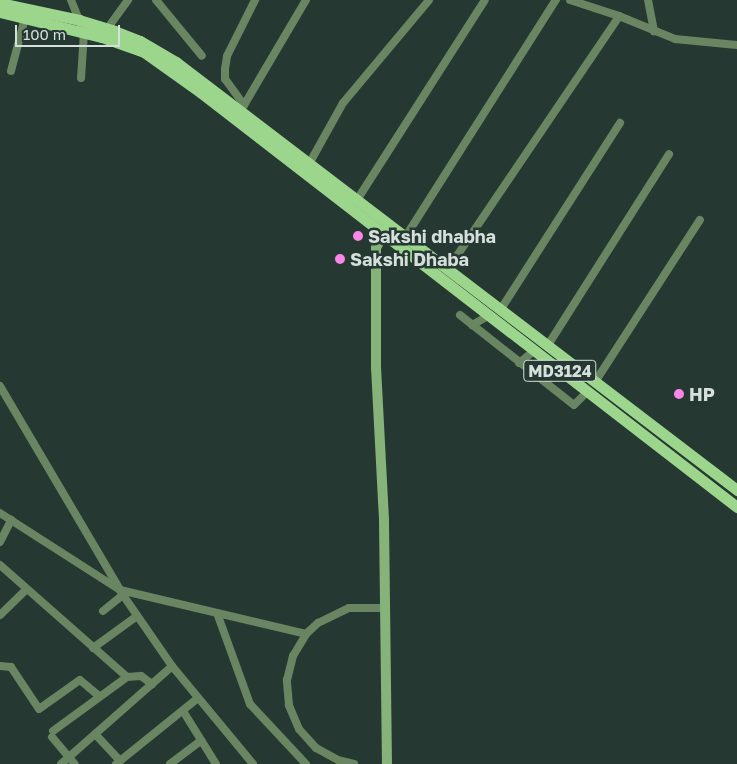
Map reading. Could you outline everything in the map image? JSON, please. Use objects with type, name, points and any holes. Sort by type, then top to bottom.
[{"type":"main road","points":[[0,3],[79,20],[107,29],[140,41],[176,62],[242,108],[309,164],[357,200],[386,229]]},
{"type":"main road","points":[[0,12],[84,32]]},
{"type":"main road","name":"MD3124","points":[[84,32],[144,52],[318,183],[386,229],[488,316],[737,507]]},
{"type":"main road","name":"MD3124","points":[[386,229],[406,236],[737,490]]},
{"type":"main road","points":[[522,342],[530,332]]},
{"type":"street","points":[[71,0],[84,32],[81,78]]},
{"type":"street","points":[[107,29],[128,0]]},
{"type":"street","points":[[156,0],[202,56]]},
{"type":"street","points":[[255,0],[227,56],[225,69],[225,79],[242,108],[306,0]]},
{"type":"street","points":[[309,164],[343,103],[429,0]]},
{"type":"street","points":[[357,200],[485,0]]},
{"type":"street","points":[[406,236],[556,0]]},
{"type":"street","points":[[570,0],[619,16],[675,40],[737,46]]},
{"type":"street","points":[[648,0],[654,31]]},
{"type":"street","points":[[448,269],[619,16]]},
{"type":"street","points":[[11,71],[25,18]]},
{"type":"street","points":[[501,309],[620,123]]},
{"type":"street","points":[[548,345],[669,154]]},
{"type":"street","points":[[595,382],[700,220]]},
{"type":"street","points":[[383,764],[387,764],[383,608],[384,521],[376,367],[376,248],[386,229]]},
{"type":"street","points":[[460,315],[574,405],[588,392]]},
{"type":"street","points":[[472,325],[488,316]]},
{"type":"street","points":[[519,363],[534,351]]},
{"type":"street","points":[[0,386],[137,616],[172,666],[253,764]]},
{"type":"street","points":[[0,513],[122,593],[306,634]]},
{"type":"street","points":[[0,542],[11,520]]},
{"type":"street","points":[[0,565],[26,590],[127,677]]},
{"type":"street","points":[[0,615],[26,590]]},
{"type":"street","points":[[103,611],[122,593]]},
{"type":"street","points":[[354,764],[338,760],[316,748],[299,729],[290,706],[289,672],[293,656],[306,634],[318,623],[340,611],[366,606],[383,608]]},
{"type":"street","points":[[217,613],[250,704],[306,764]]},
{"type":"street","points":[[94,648],[137,616]]},
{"type":"street","points":[[0,666],[11,666],[39,709],[80,680],[99,696]]},
{"type":"street","points":[[61,764],[172,666]]},
{"type":"street","points":[[75,764],[52,734],[99,696],[127,677],[141,676],[152,684]]},
{"type":"street","points":[[95,734],[118,763],[198,698]]},
{"type":"street","points":[[182,711],[216,764]]},
{"type":"street","points":[[170,764],[202,741]]},
{"type":"place","name":"Sakshi dhabha","points":[[358,236]]},
{"type":"place","name":"Sakshi Dhaba","points":[[340,259]]},
{"type":"place","name":"HP","points":[[679,394]]}]
